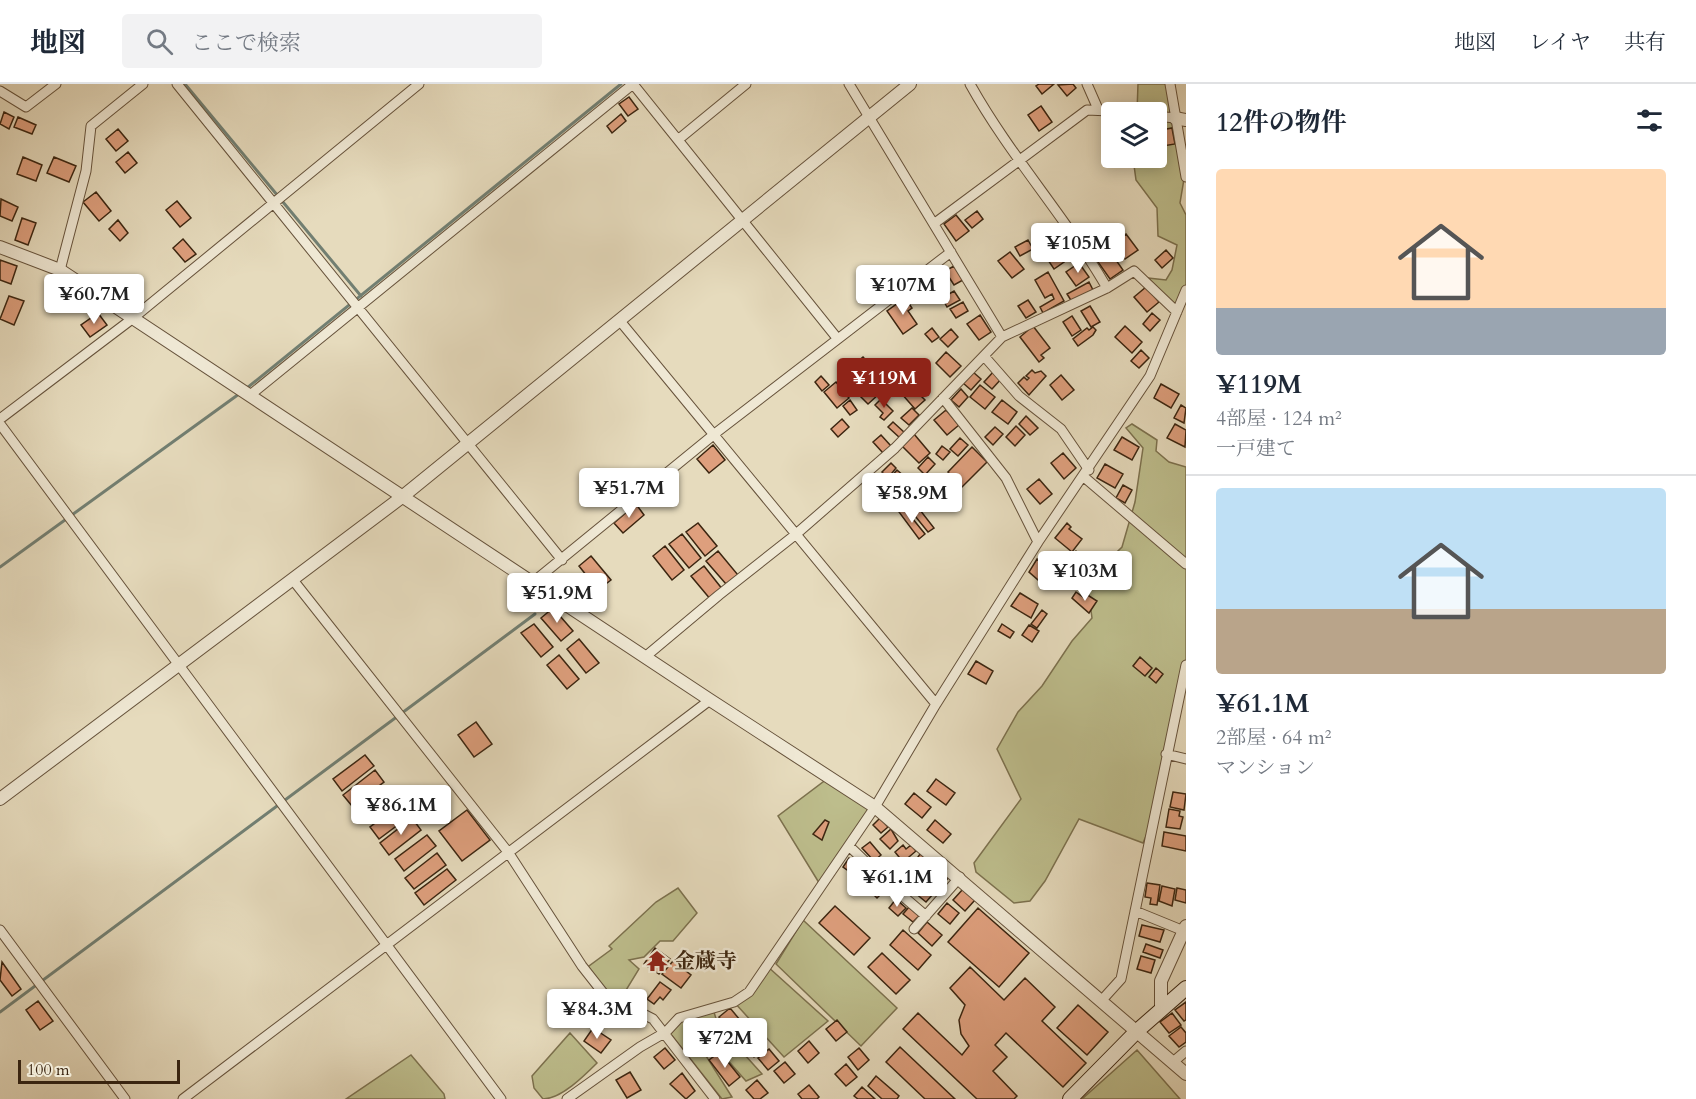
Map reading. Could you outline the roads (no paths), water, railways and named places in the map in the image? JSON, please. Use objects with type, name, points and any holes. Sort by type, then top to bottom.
[{"type":"main road","points":[[1070,1099],[1161,1008],[1186,988]]},
{"type":"street","points":[[0,91],[26,107],[56,84]]},
{"type":"street","points":[[60,270],[86,171],[91,126],[144,84]]},
{"type":"street","points":[[177,84],[562,560]]},
{"type":"street","points":[[0,419],[132,319],[419,84]]},
{"type":"street","points":[[249,396],[633,84],[837,338]]},
{"type":"street","points":[[679,139],[746,84]]},
{"type":"street","points":[[849,84],[1002,337]]},
{"type":"street","points":[[0,800],[294,580],[402,496],[910,84]]},
{"type":"street","points":[[970,84],[1017,161],[1088,255],[1107,288]]},
{"type":"street","points":[[1087,84],[1098,109]]},
{"type":"street","points":[[1170,84],[1180,119],[1186,177]]},
{"type":"street","points":[[935,223],[1087,110],[1101,109]]},
{"type":"street","points":[[0,247],[60,270],[875,807],[960,877],[1186,1074]]},
{"type":"street","points":[[532,583],[714,435],[951,252]]},
{"type":"street","points":[[645,657],[795,535],[895,448],[1002,337],[1107,288],[1134,271],[1177,312]]},
{"type":"street","points":[[567,1099],[640,1047],[666,1032],[679,1017],[734,1002],[749,992],[875,807],[936,704],[1038,542],[1150,376],[1186,290]]},
{"type":"street","points":[[620,321],[936,704]]},
{"type":"street","points":[[984,356],[1019,396],[1061,429],[1086,474],[1186,564]]},
{"type":"street","points":[[943,398],[1006,478],[1038,542]]},
{"type":"street","points":[[0,424],[501,1099]]},
{"type":"street","points":[[294,580],[508,852],[582,966],[604,994],[653,1019],[666,1032],[715,1099]]},
{"type":"street","points":[[1102,1000],[1121,980],[1186,665]]},
{"type":"street","points":[[183,1099],[710,700]]},
{"type":"street","points":[[1166,754],[1186,759]]},
{"type":"street","points":[[849,846],[873,869]]},
{"type":"street","points":[[914,929],[960,877]]},
{"type":"street","points":[[891,886],[926,916]]},
{"type":"street","points":[[1135,911],[1185,929],[1161,981],[1161,1008]]},
{"type":"street","points":[[0,930],[125,1099]]},
{"type":"street","points":[[1173,1062],[1186,1051]]},
{"type":"waterway","points":[[185,84],[361,296]]},
{"type":"waterway","points":[[247,388],[621,84]]},
{"type":"waterway","points":[[0,567],[239,394]]},
{"type":"waterway","points":[[0,1012],[535,614]]},
{"type":"place","name":"金蔵寺","points":[[657,961]]}]
